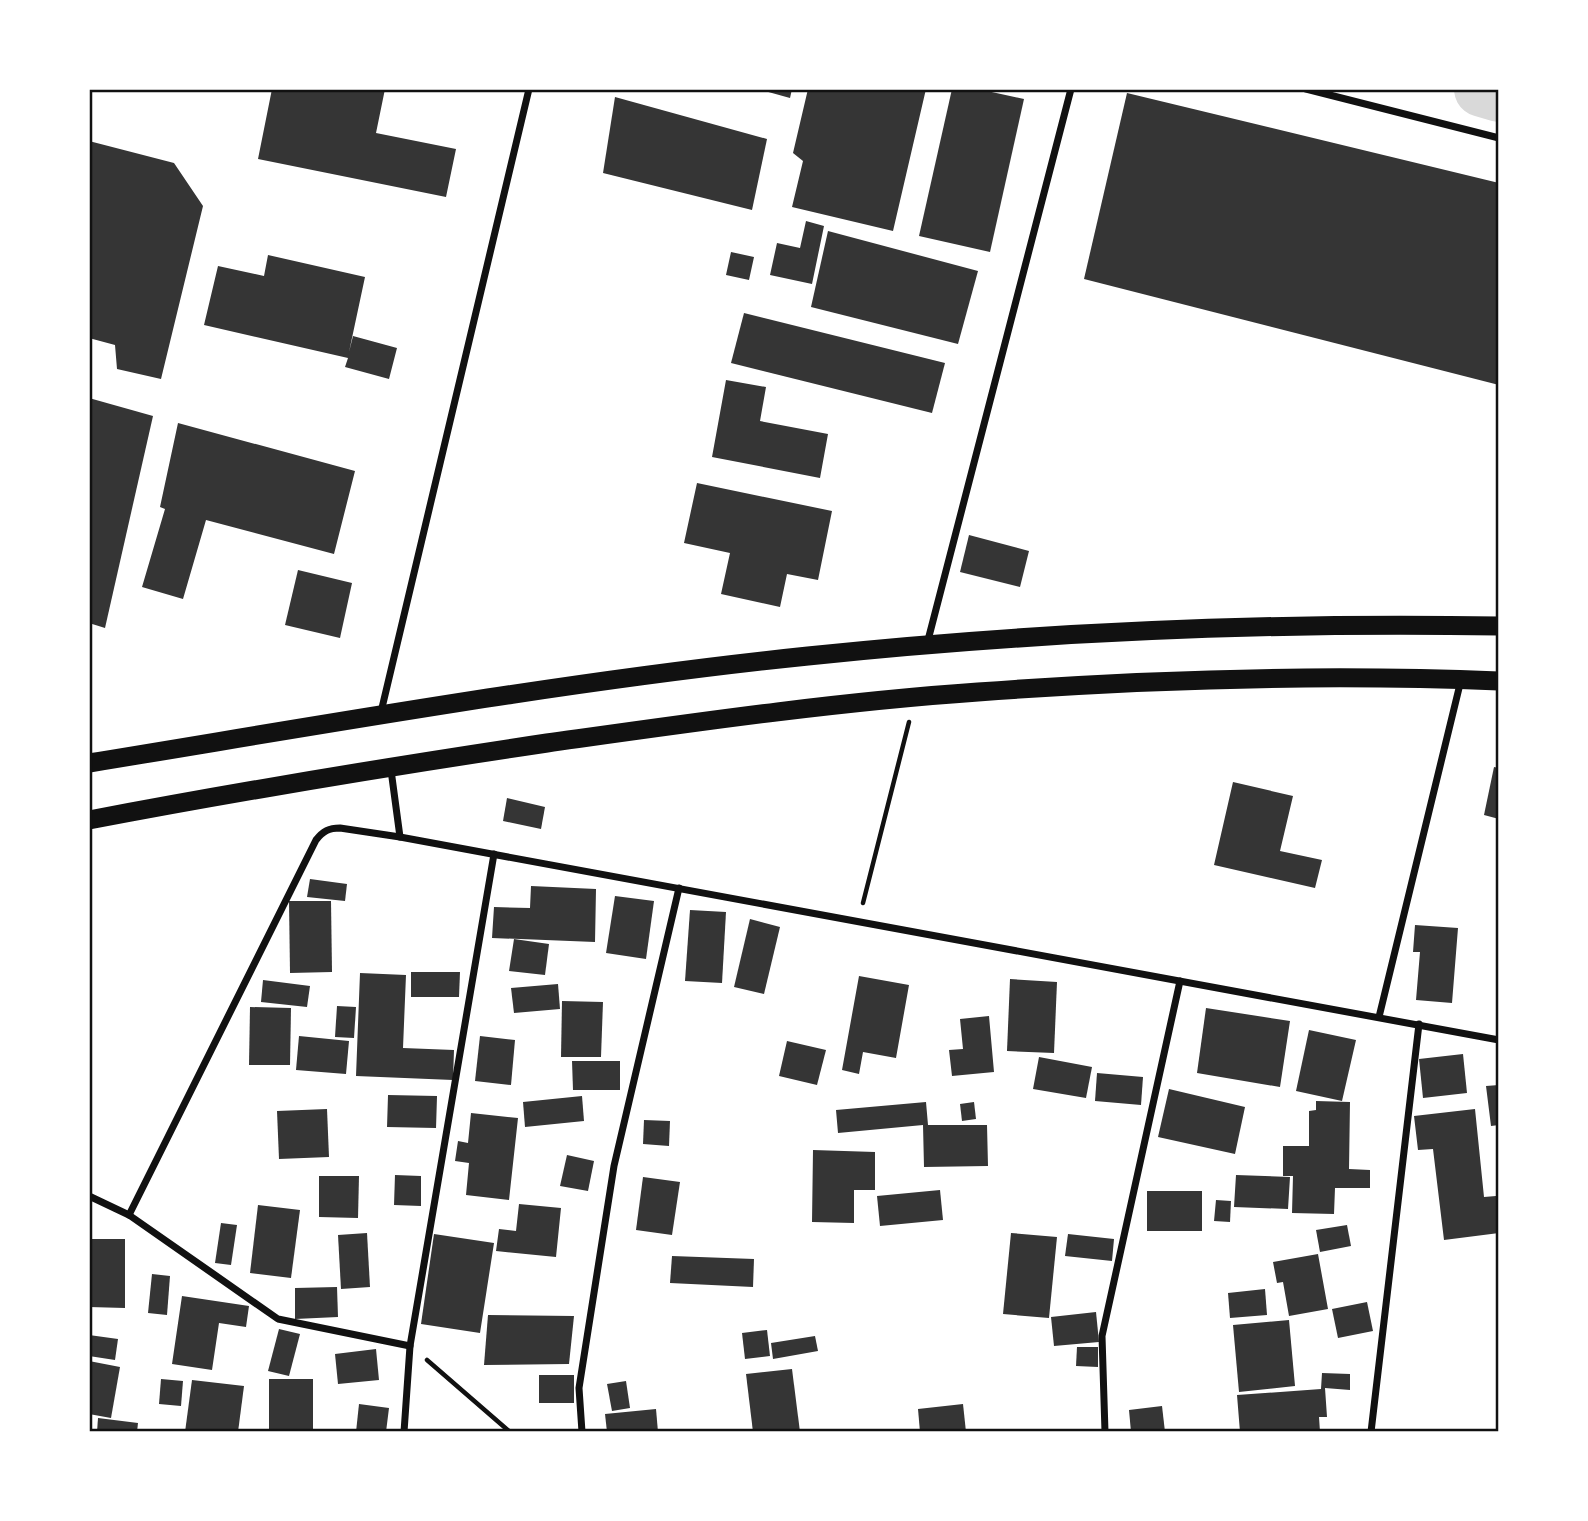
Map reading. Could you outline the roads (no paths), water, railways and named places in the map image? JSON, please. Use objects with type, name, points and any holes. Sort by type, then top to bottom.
[{"type":"highway","points":[[89,763],[380,715],[669,672],[927,644],[1156,628],[1365,624],[1499,626]]},
{"type":"highway","points":[[89,820],[390,766],[697,722],[915,697],[1034,688],[1255,678],[1499,681]]},
{"type":"street","points":[[380,715],[529,89]]},
{"type":"street","points":[[927,644],[1070,89]]},
{"type":"street","points":[[1306,89],[1499,138]]},
{"type":"street","points":[[1379,1017],[1461,680]]},
{"type":"street","points":[[390,766],[400,837]]},
{"type":"street","points":[[130,1215],[316,840],[322,832],[331,828],[351,828],[1499,1040]]},
{"type":"street","points":[[404,1432],[410,1346],[494,855]]},
{"type":"street","points":[[582,1432],[579,1388],[614,1166],[679,888]]},
{"type":"street","points":[[1105,1432],[1102,1336],[1180,981]]},
{"type":"street","points":[[1371,1432],[1419,1024]]},
{"type":"street","points":[[89,1196],[130,1215],[278,1320],[410,1346]]},
{"type":"waterway","points":[[1482,89],[1499,94]]}]
